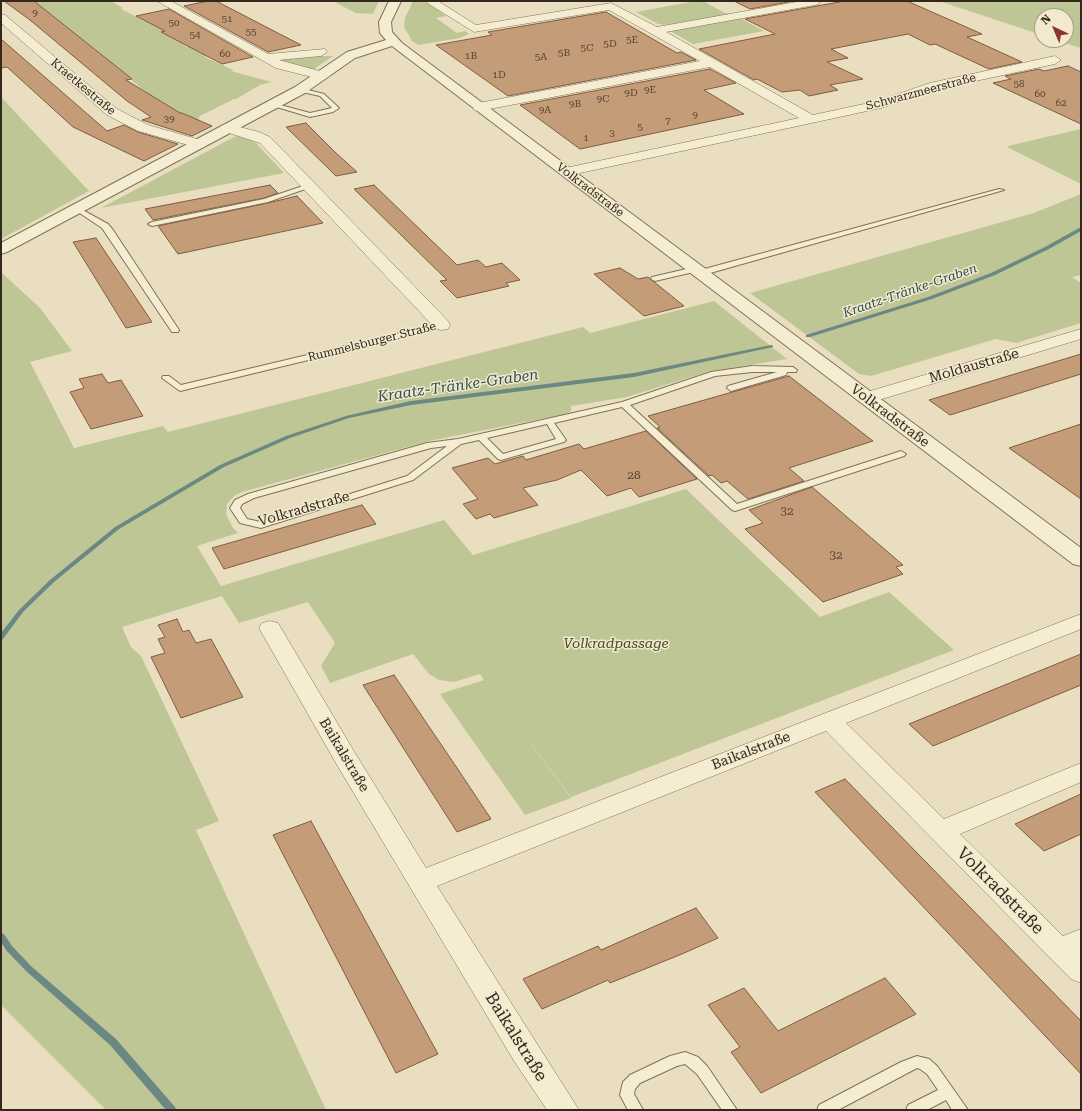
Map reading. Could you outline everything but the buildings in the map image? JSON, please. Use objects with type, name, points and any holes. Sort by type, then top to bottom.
[{"type":"street","points":[[1,249],[300,90],[323,76],[351,55],[393,42],[386,33],[385,22],[395,1]]},
{"type":"street","points":[[430,1],[474,29],[611,6],[811,119]]},
{"type":"street","points":[[167,2],[280,64],[323,76]]},
{"type":"street","points":[[654,31],[815,2]]},
{"type":"street","name":"Kraetkestraße","points":[[1,17],[112,112],[143,128],[199,144]]},
{"type":"street","name":"Volkradstraße","points":[[393,42],[1081,559]]},
{"type":"street","points":[[268,58],[321,52]]},
{"type":"street","name":"Schwarzmeerstraße","points":[[566,172],[881,104],[930,87],[1055,60]]},
{"type":"street","points":[[479,107],[711,63]]},
{"type":"street","name":"Rummelsburger Straße","points":[[228,128],[254,135],[265,140],[442,326]]},
{"type":"street","name":"Moldaustraße","points":[[866,398],[1081,334]]},
{"type":"street","name":"Baikalstraße","points":[[421,881],[1081,621]]},
{"type":"street","name":"Baikalstraße","points":[[270,628],[346,759],[525,1052],[564,1110]]},
{"type":"street","name":"Volkradstraße","points":[[829,720],[941,831],[1070,945],[1081,971]]},
{"type":"street","points":[[941,831],[1081,772]]},
{"type":"lane","points":[[273,104],[310,115],[331,111],[336,108],[322,95],[300,90]]},
{"type":"lane","points":[[152,224],[266,201],[309,186]]},
{"type":"lane","points":[[655,279],[698,271],[1001,190]]},
{"type":"lane","points":[[77,209],[99,222],[110,232],[176,330]]},
{"type":"lane","name":"Rummelsburger Straße","points":[[166,378],[180,388],[442,326]]},
{"type":"lane","name":"Volkradstraße","points":[[458,442],[410,478],[261,525],[243,521],[235,508],[238,502],[251,496],[430,445],[458,442],[624,404],[714,374],[752,369],[793,370],[731,388]]},
{"type":"lane","points":[[624,404],[735,508],[901,454]]},
{"type":"lane","points":[[481,437],[501,457],[561,440],[549,421]]},
{"type":"lane","points":[[636,1110],[627,1095],[628,1086],[642,1076],[675,1060],[685,1058],[693,1061],[702,1070],[730,1110]]},
{"type":"lane","points":[[824,1110],[906,1066],[917,1062],[924,1063],[932,1070],[961,1110]]},
{"type":"lane","points":[[913,1110],[948,1092]]},
{"type":"green space","points":[[30,1],[110,1],[123,8],[121,9],[164,31],[162,32],[185,43],[183,44],[187,47],[190,46],[207,56],[205,57],[233,70],[231,71],[272,82],[260,85],[236,99],[200,116],[198,118],[200,119],[196,121],[188,115],[182,113],[179,114],[154,99],[85,41],[82,42],[56,18]]},
{"type":"green space","points":[[338,1],[379,1],[373,14],[356,13],[336,3]]},
{"type":"green space","points":[[413,1],[429,3],[446,16],[436,18],[457,33],[465,31],[469,34],[460,38],[418,45],[412,41],[404,27],[405,18]]},
{"type":"green space","points":[[703,1],[725,13],[732,14],[666,25],[658,24],[636,12]]},
{"type":"green space","points":[[939,1],[1081,1],[1081,48],[1074,46],[1074,8],[1034,8],[1034,32]]},
{"type":"green space","points":[[740,18],[764,31],[693,44],[670,31]]},
{"type":"green space","points":[[333,56],[311,71],[278,61],[279,58]]},
{"type":"green space","points":[[1,97],[89,191],[1,239]]},
{"type":"green space","points":[[1081,129],[1081,184],[1007,147],[1012,145]]},
{"type":"green space","points":[[236,136],[256,143],[284,173],[101,208]]},
{"type":"green space","points":[[1081,194],[1081,275],[1072,277],[1081,283],[1081,323],[1016,343],[996,339],[871,376],[859,374],[750,293],[1034,213]]},
{"type":"green space","name":"Volkradpassage","points":[[1,272],[40,308],[72,351],[30,362],[74,448],[163,426],[168,432],[583,327],[590,333],[714,301],[787,359],[707,372],[627,397],[571,406],[571,411],[566,414],[429,441],[242,492],[234,496],[227,504],[226,514],[233,528],[238,533],[197,546],[221,586],[444,520],[473,555],[686,489],[820,617],[889,592],[954,650],[571,797],[506,710],[571,798],[525,815],[440,694],[484,680],[480,674],[454,682],[439,680],[429,674],[413,654],[330,683],[321,666],[335,643],[308,602],[239,623],[222,596],[122,627],[131,647],[141,656],[219,821],[196,830],[326,1110],[106,1110],[1,1005]]},
{"type":"waterway","name":"Kraatz-Tränke-Graben","points":[[808,336],[930,298],[993,274],[1047,248],[1081,229]]},
{"type":"waterway","name":"Kraatz-Tränke-Graben","points":[[1,638],[21,611],[52,581],[117,528],[222,466],[288,437],[348,417],[411,403],[634,375],[771,346]]},
{"type":"waterway","name":"Kraatz-Tränke-Graben","points":[[1,936],[9,948],[29,969],[113,1042],[172,1110]]}]
